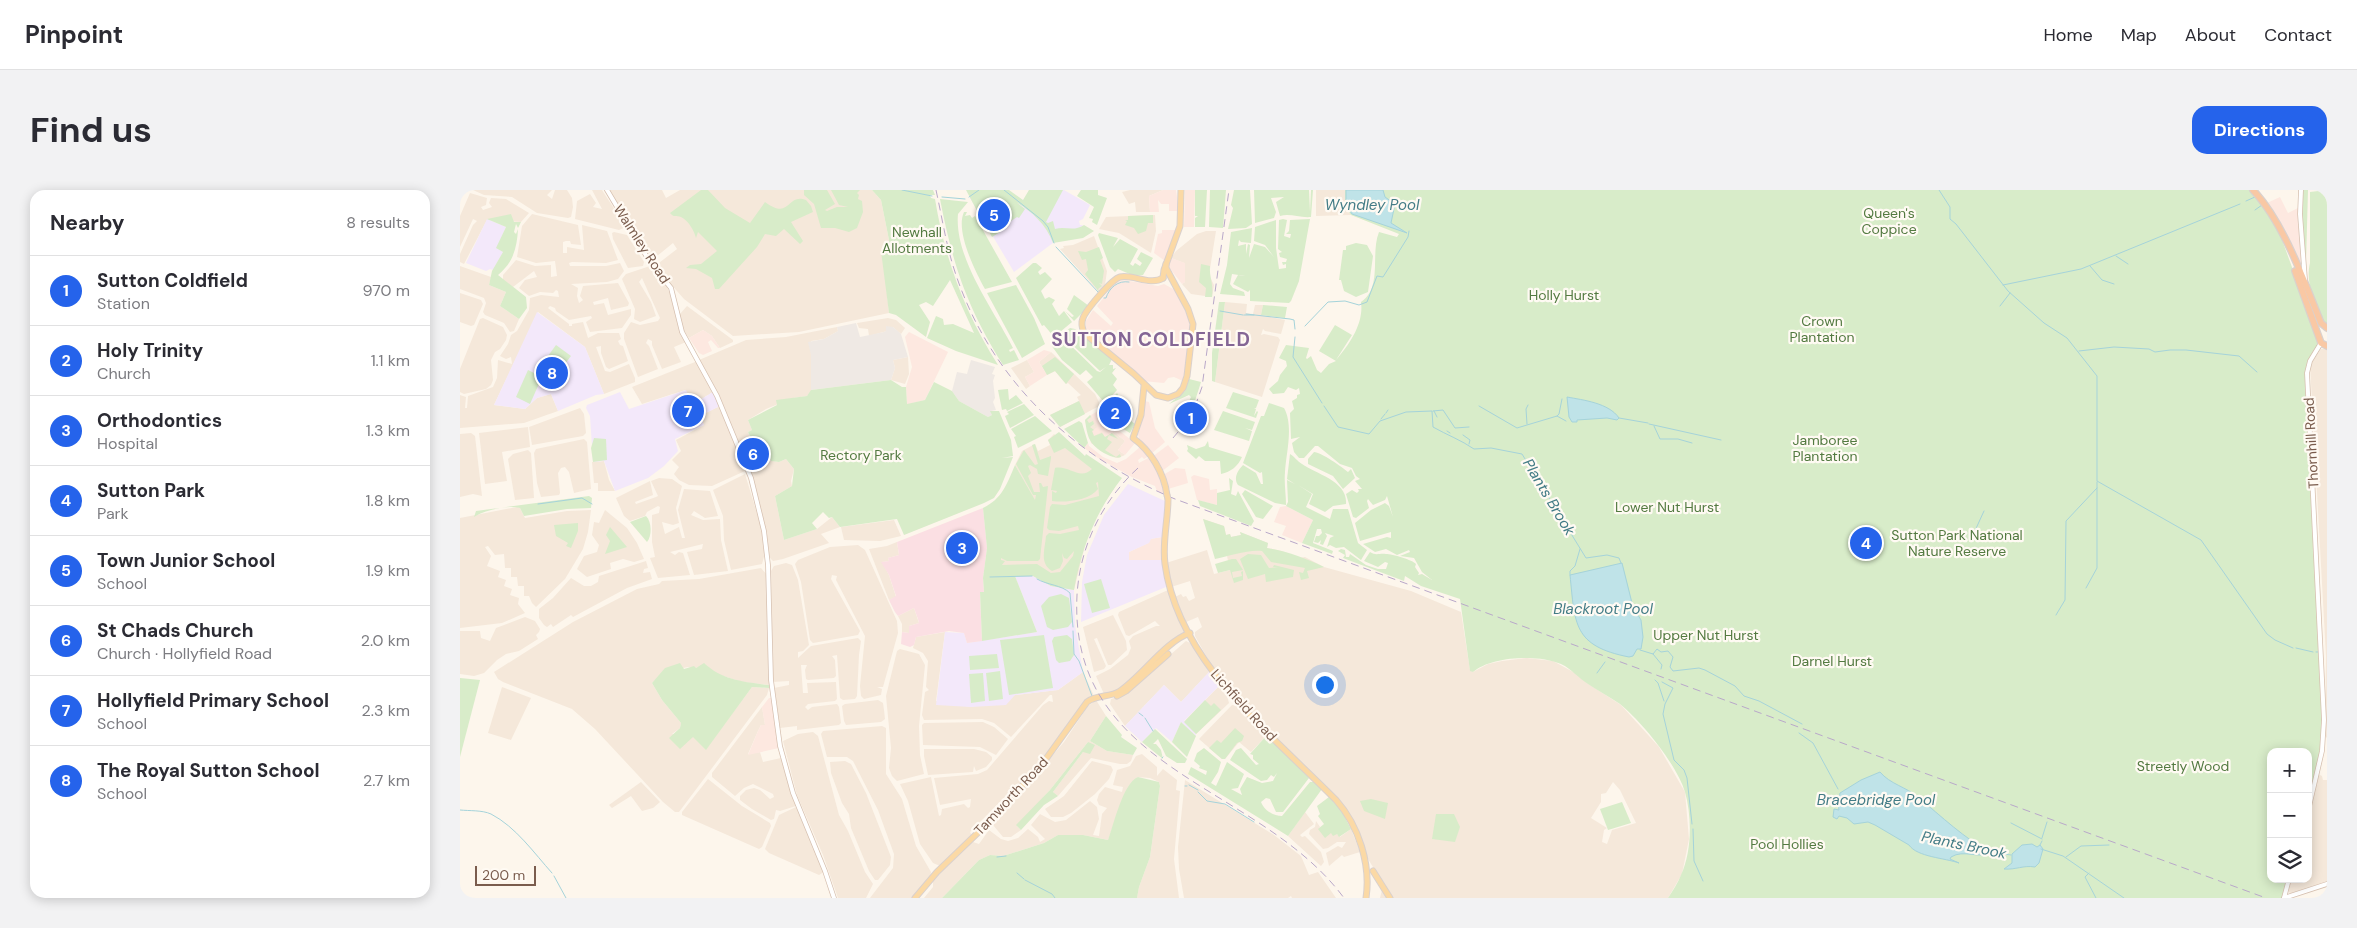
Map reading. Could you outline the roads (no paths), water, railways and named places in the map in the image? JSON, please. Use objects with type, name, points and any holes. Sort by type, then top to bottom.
[{"type":"highway","points":[[2253,190],[2265,203],[2303,275],[2303,285],[2323,346]]},
{"type":"highway","points":[[2290,252],[2303,285],[2321,323],[2326,328],[2318,333]]},
{"type":"main road","name":"Walmley Road","points":[[608,190],[650,262],[671,288],[681,328],[718,396],[749,472],[764,531],[768,565],[771,680],[780,743],[793,793],[826,871],[834,898]]},
{"type":"main road","points":[[1143,400],[1149,394],[1170,398],[1183,388],[1193,335],[1190,313],[1167,277],[1166,264],[1180,226],[1181,190]]},
{"type":"main road","points":[[2301,190],[2300,214],[2305,268],[2303,275]]},
{"type":"main road","points":[[2298,268],[2305,268]]},
{"type":"main road","points":[[1156,396],[1134,374],[1084,333],[1082,325],[1084,315],[1112,281],[1121,277],[1146,280],[1167,277]]},
{"type":"main road","name":"Thornhill Road","points":[[2312,794],[2321,755],[2324,720],[2308,372],[2310,362],[2323,346]]},
{"type":"main road","points":[[1142,384],[1143,400]]},
{"type":"main road","name":"Lichfield Road","points":[[1143,400],[1136,438],[1161,474],[1167,497],[1164,552],[1167,577],[1174,603],[1209,666],[1233,696],[1341,807],[1351,822],[1371,875],[1390,898]]},
{"type":"main road","name":"Tamworth Road","points":[[915,898],[937,872],[989,822],[1043,763],[1087,702],[1092,698],[1114,696],[1123,693],[1190,633]]},
{"type":"main road","points":[[1366,898],[1371,875]]},
{"type":"main road","points":[[2284,898],[2288,883]]},
{"type":"main road","points":[[2284,898],[2327,884]]},
{"type":"water","name":"Wyndley Pool","points":[[1346,190],[1383,190],[1385,197],[1395,204],[1391,223],[1407,233],[1352,214],[1346,205]]},
{"type":"water","points":[[1567,397],[1602,406],[1615,413],[1619,418],[1617,420],[1607,418],[1572,422],[1569,417]]},
{"type":"water","name":"Blackroot Pool","points":[[1622,563],[1633,607],[1641,620],[1643,637],[1641,649],[1637,649],[1633,656],[1629,657],[1597,646],[1587,639],[1580,630],[1573,607],[1570,575]]},
{"type":"water","name":"Bracebridge Pool","points":[[1880,772],[1888,780],[1913,794],[1962,834],[1991,853],[1986,855],[1961,854],[1951,857],[1950,859],[1959,863],[1932,857],[1918,852],[1868,822],[1854,824],[1847,818],[1839,816],[1837,819],[1833,817],[1834,809],[1839,810],[1840,793],[1861,780]]},
{"type":"water","points":[[2032,844],[2037,847],[2040,845],[2043,849],[2039,863],[2035,867],[2004,869],[2012,863],[2012,854],[2022,845]]},
{"type":"waterway","name":"Plants Brook","points":[[902,190],[932,196]]},
{"type":"waterway","name":"Plants Brook","points":[[969,197],[979,190]]},
{"type":"waterway","name":"Plants Brook","points":[[1004,190],[1043,221],[1048,227],[1054,243]]},
{"type":"waterway","points":[[1939,190],[1950,207],[1950,219],[1956,224],[2008,291],[2044,323],[2067,338],[2097,376],[2097,481],[2201,540],[2267,634],[2293,648]]},
{"type":"waterway","name":"Plants Brook","points":[[942,197],[965,199]]},
{"type":"waterway","points":[[2246,201],[2255,197]]},
{"type":"waterway","points":[[2003,285],[2081,269],[2240,204]]},
{"type":"waterway","points":[[2255,210],[2262,205]]},
{"type":"waterway","points":[[1305,326],[1328,302],[1345,301],[1359,305],[1367,302],[1377,276],[1383,277],[1408,237],[1409,231]]},
{"type":"waterway","name":"Plants Brook","points":[[1056,247],[1099,293]]},
{"type":"waterway","points":[[2116,256],[2128,264]]},
{"type":"waterway","points":[[2090,266],[2102,280],[2114,284]]},
{"type":"waterway","name":"Plants Brook","points":[[1104,298],[1106,298],[1114,286],[1121,282],[1129,282]]},
{"type":"waterway","points":[[2000,306],[2010,293]]},
{"type":"waterway","name":"Plants Brook","points":[[1220,311],[1243,315]]},
{"type":"waterway","name":"Plants Brook","points":[[1246,314],[1294,320],[1295,329]]},
{"type":"waterway","name":"Plants Brook","points":[[1244,315],[1254,315]]},
{"type":"waterway","name":"Plants Brook","points":[[1295,337],[1293,357],[1322,403]]},
{"type":"waterway","points":[[2079,351],[2114,347],[2149,349],[2155,352],[2186,350],[2239,356],[2257,372]]},
{"type":"waterway","points":[[1557,416],[1562,399]]},
{"type":"waterway","points":[[1527,424],[1526,409],[1528,405]]},
{"type":"waterway","name":"Plants Brook","points":[[1324,406],[1338,427],[1369,434],[1380,421],[1406,412],[1432,411],[1433,427],[1474,449],[1491,448],[1522,454],[1586,558],[1607,555],[1619,558],[1621,563]]},
{"type":"waterway","points":[[1479,406],[1517,428],[1557,416],[1566,421]]},
{"type":"waterway","points":[[1433,411],[1443,410],[1455,428],[1469,427]]},
{"type":"waterway","name":"Plants Brook","points":[[1434,411],[1437,417]]},
{"type":"waterway","points":[[1381,419],[1385,414]]},
{"type":"waterway","points":[[1619,418],[1648,423]]},
{"type":"waterway","points":[[1649,424],[1721,440]]},
{"type":"waterway","points":[[1654,426],[1660,439],[1678,439],[1692,443]]},
{"type":"waterway","points":[[1463,435],[1470,440],[1469,444]]},
{"type":"waterway","points":[[2086,588],[2097,568],[2097,482]]},
{"type":"waterway","points":[[2056,615],[2065,600],[2066,521],[2097,488]]},
{"type":"waterway","points":[[538,504],[582,498],[592,504]]},
{"type":"waterway","points":[[1973,535],[1984,511]]},
{"type":"waterway","points":[[1570,575],[1580,549]]},
{"type":"waterway","points":[[990,577],[1032,576]]},
{"type":"waterway","points":[[1037,579],[1063,588],[1070,593],[1073,627]]},
{"type":"waterway","points":[[1073,631],[1074,654],[1079,661],[1092,696]]},
{"type":"waterway","points":[[2296,648],[2313,652]]},
{"type":"waterway","name":"Plants Brook","points":[[1640,650],[1653,654],[1657,649],[1661,652],[1668,651],[1673,657],[1670,667],[1673,671],[1699,668],[1705,670],[1735,686],[1744,696],[1759,701],[1802,724]]},
{"type":"waterway","points":[[1653,654],[1662,665],[1661,669]]},
{"type":"waterway","points":[[1597,673],[1605,662]]},
{"type":"waterway","points":[[1655,680],[1658,683],[1664,701]]},
{"type":"waterway","points":[[1662,682],[1673,688],[1665,704],[1663,714],[1674,760],[1684,770],[1687,778],[1692,824]]},
{"type":"waterway","points":[[1139,713],[1143,716]]},
{"type":"waterway","points":[[1145,718],[1153,731]]},
{"type":"waterway","name":"Plants Brook","points":[[1799,733],[1813,743],[1838,789]]},
{"type":"waterway","points":[[1189,785],[1198,790]]},
{"type":"waterway","points":[[1198,792],[1207,801],[1225,804],[1254,822]]},
{"type":"waterway","points":[[460,810],[484,812],[500,819],[524,841],[552,873]]},
{"type":"waterway","points":[[2042,838],[2047,822]]},
{"type":"waterway","points":[[2011,823],[2042,839]]},
{"type":"waterway","points":[[1693,829],[1694,861],[1703,881]]},
{"type":"waterway","points":[[2040,845],[2042,841]]},
{"type":"waterway","points":[[2066,857],[2081,846],[2109,845]]},
{"type":"waterway","name":"Plants Brook","points":[[2041,849],[2063,856],[2124,898]]},
{"type":"waterway","name":"Plants Brook","points":[[1990,852],[2011,855]]},
{"type":"waterway","points":[[997,857],[1006,856]]},
{"type":"waterway","points":[[1017,873],[1024,879]]},
{"type":"waterway","points":[[2089,873],[2085,877],[2096,898]]},
{"type":"waterway","points":[[554,876],[566,898]]},
{"type":"waterway","points":[[1025,880],[1052,894],[1055,898]]},
{"type":"railway","points":[[936,190],[955,272],[970,311],[990,347],[1013,380],[1040,410],[1069,436],[1102,460],[1137,481],[1175,499],[2266,898]]},
{"type":"railway","points":[[1173,438],[1192,415],[1202,387],[1229,190]]},
{"type":"railway","points":[[1138,468],[1114,495],[1095,526],[1088,542],[1079,577],[1077,595],[1082,654],[1103,701],[1135,738],[1175,770],[1265,827],[1308,859],[1344,898]]},
{"type":"place","name":"Town Junior School","points":[[994,215]]},
{"type":"place","name":"The Royal Sutton School","points":[[552,373]]},
{"type":"place","name":"Hollyfield Primary School","points":[[688,411]]},
{"type":"place","name":"Holy Trinity","points":[[1115,413]]},
{"type":"place","name":"Sutton Coldfield","points":[[1191,418]]},
{"type":"place","name":"St Chads Church","points":[[753,454]]},
{"type":"place","name":"Sutton Park","points":[[1866,543]]},
{"type":"place","name":"Orthodontics","points":[[962,548]]},
{"type":"district","name":"SUTTON COLDFIELD","points":[[1151,339]]},
{"type":"park label","name":"Queen's Coppice","points":[[1889,222]]},
{"type":"park label","name":"Newhall Allotments","points":[[917,240]]},
{"type":"park label","name":"Holly Hurst","points":[[1564,295]]},
{"type":"park label","name":"Crown Plantation","points":[[1822,330]]},
{"type":"park label","name":"Jamboree Plantation","points":[[1825,448]]},
{"type":"park label","name":"Rectory Park","points":[[861,455]]},
{"type":"park label","name":"Lower Nut Hurst","points":[[1667,507]]},
{"type":"park label","name":"Sutton Park National Nature Reserve","points":[[1957,544]]},
{"type":"park label","name":"Upper Nut Hurst","points":[[1706,635]]},
{"type":"park label","name":"Darnel Hurst","points":[[1832,661]]},
{"type":"park label","name":"Streetly Wood","points":[[2183,766]]},
{"type":"park label","name":"Pool Hollies","points":[[1787,844]]}]
